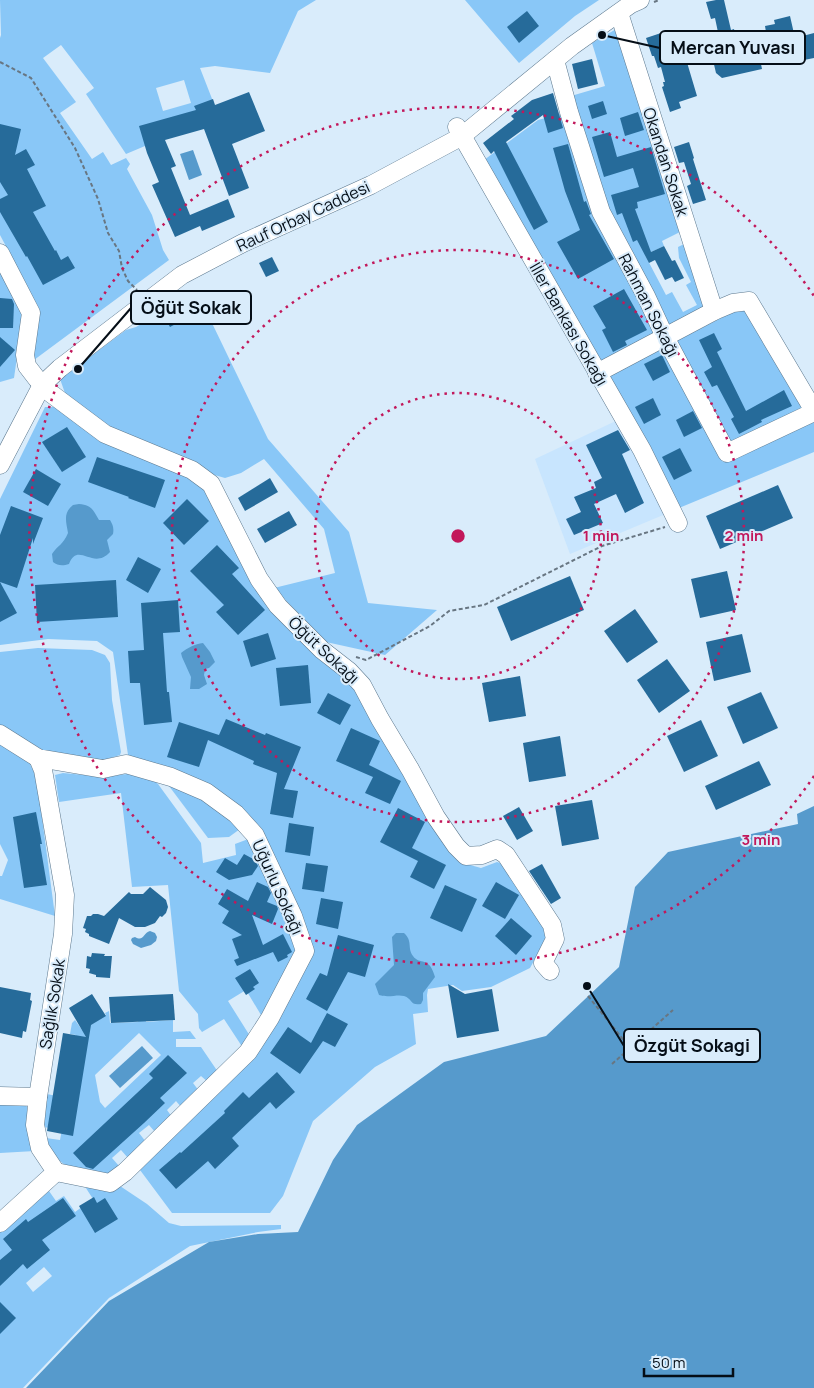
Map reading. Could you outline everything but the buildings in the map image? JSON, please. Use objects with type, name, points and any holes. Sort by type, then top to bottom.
[{"type":"street","name":"Rauf Orbay Caddesi","points":[[0,441],[24,398],[54,362],[178,267],[271,221],[411,158],[447,135],[459,132],[577,29],[622,6],[640,0]]},
{"type":"street","name":"Rauf Orbay Caddesi","points":[[0,465],[39,382],[182,275],[243,243],[371,185],[459,132],[555,60],[622,6]]},
{"type":"street","name":"Okandan Sokak","points":[[622,6],[714,311]]},
{"type":"street","name":"Rahman Sokağı","points":[[555,60],[569,112],[601,212],[727,453],[814,411]]},
{"type":"street","name":"İller Bankası Sokağı","points":[[459,132],[642,450],[678,522]]},
{"type":"street","points":[[0,252],[31,313],[24,355],[27,366],[39,382]]},
{"type":"street","points":[[597,373],[714,311],[733,303],[749,301],[814,411]]},
{"type":"street","name":"Öğüt Sokağı","points":[[39,382],[49,392],[104,434],[192,470],[211,484],[259,579],[278,606],[322,650],[362,684],[436,817],[456,846],[466,856],[482,855],[498,849],[506,855],[552,925],[555,939],[543,963],[550,970]]},
{"type":"street","name":"Uğurlu Sokağı","points":[[0,734],[38,758],[103,769],[126,764],[171,777],[206,792],[236,814],[255,835],[293,916],[305,951],[270,1018],[248,1052],[125,1172],[110,1183],[56,1172]]},
{"type":"street","name":"Sağlık Sokak","points":[[38,758],[44,770],[66,895],[63,934],[35,1125],[40,1148],[56,1172]]},
{"type":"street","points":[[0,1096],[38,1097]]},
{"type":"street","points":[[0,1223],[56,1172]]},
{"type":"path","points":[[0,62],[31,78],[75,148],[98,199],[108,233],[119,250],[122,268],[128,281],[141,294]]},
{"type":"path","points":[[350,655],[366,660],[430,626],[449,611],[484,605],[602,546],[678,522]]},
{"type":"path","points":[[588,996],[630,1048]]},
{"type":"path","points":[[612,1064],[674,1010]]},
{"type":"shaded area","points":[[0,0],[316,0],[298,11],[270,73],[215,66],[200,68],[216,109],[126,154],[86,94],[94,88],[61,45],[43,58],[76,102],[60,113],[92,159],[103,152],[111,165],[126,158],[130,164],[127,169],[152,215],[163,250],[169,260],[34,360],[17,267],[0,235]],"holes":[[[184,80],[191,103],[163,111],[156,88]]]},
{"type":"shaded area","points":[[465,0],[599,0],[575,16],[519,63]]},
{"type":"shaded area","points":[[618,28],[680,232],[662,241],[664,246],[645,255],[666,295],[672,292],[683,312],[697,305],[686,285],[691,282],[679,258],[678,247],[684,244],[704,309],[669,328],[606,210],[571,96],[605,86],[592,43]]},
{"type":"shaded area","points":[[564,113],[658,333],[598,363],[484,160],[538,120]]},
{"type":"shaded area","points":[[193,150],[202,175],[189,180],[180,154]]},
{"type":"shaded area","points":[[0,262],[24,308],[14,378],[0,382]]},
{"type":"shaded area","points":[[197,292],[268,439],[349,532],[368,603],[437,610],[385,655],[326,642],[274,588],[335,573],[324,529],[264,459],[241,473],[225,478],[211,474],[110,431],[66,396],[60,379],[126,330],[136,327]]},
{"type":"shaded area","points":[[745,306],[807,410],[730,446],[674,342]]},
{"type":"shaded area","points":[[665,347],[723,462],[814,421],[814,452],[679,508],[606,377]]},
{"type":"shaded area","points":[[45,407],[59,407],[193,478],[206,488],[270,607],[293,633],[358,690],[463,863],[481,868],[497,862],[506,865],[548,935],[530,968],[491,987],[462,991],[453,985],[428,989],[428,1012],[413,1014],[416,1044],[375,1067],[313,1121],[283,1196],[270,1213],[172,1213],[140,1170],[249,1062],[311,951],[259,835],[212,788],[128,755],[113,652],[97,641],[48,639],[0,645],[0,499]]},
{"type":"shaded area","points":[[620,419],[668,513],[570,554],[535,459]]},
{"type":"shaded area","points":[[79,504],[89,507],[99,520],[110,520],[113,525],[113,534],[107,540],[110,552],[98,559],[77,555],[69,564],[57,564],[53,562],[52,554],[68,533],[66,514],[73,505]]},
{"type":"shaded area","points":[[203,643],[215,662],[205,669],[204,675],[207,684],[199,689],[190,689],[191,677],[181,653],[191,646]]},
{"type":"shaded area","points":[[38,648],[92,650],[105,655],[110,663],[112,700],[120,755],[104,760],[43,750],[0,725],[0,652]]},
{"type":"shaded area","points":[[0,743],[29,762],[35,774],[55,916],[0,899],[0,876],[2,876],[8,860],[0,844]]},
{"type":"shaded area","points":[[63,773],[105,777],[134,773],[149,776],[158,784],[201,843],[203,863],[236,855],[235,844],[251,838],[300,952],[261,1015],[246,990],[228,1001],[250,1036],[243,1048],[224,1019],[202,1032],[199,1028],[198,1014],[179,991],[168,885],[132,887],[121,793],[59,802],[55,775]]},
{"type":"shaded area","points":[[171,782],[206,799],[240,829],[229,837],[208,838],[169,786]]},
{"type":"shaded area","points":[[814,806],[814,1388],[26,1388],[109,1301],[209,1242],[258,1234],[298,1232],[333,1160],[357,1125],[444,1062],[546,1036],[619,967],[635,887],[668,852],[798,824],[797,814]]},
{"type":"shaded area","points":[[150,931],[155,933],[157,937],[156,941],[151,945],[141,948],[133,944],[132,938],[142,938]]},
{"type":"shaded area","points":[[396,933],[404,933],[407,936],[413,956],[427,963],[433,970],[435,977],[423,993],[421,1004],[415,1004],[404,996],[379,995],[375,984],[394,965],[392,937]]},
{"type":"shaded area","points":[[145,1009],[146,1022],[173,1020],[173,1032],[190,1031],[196,1039],[176,1039],[176,1047],[201,1047],[218,1072],[208,1082],[201,1076],[193,1083],[199,1091],[182,1108],[176,1101],[167,1110],[172,1117],[155,1132],[149,1125],[139,1133],[146,1142],[128,1158],[121,1150],[112,1158],[119,1166],[115,1170],[105,1175],[65,1165],[51,1154],[46,1138],[60,1140],[62,1129],[41,1127],[47,1094],[66,1098],[76,1035],[70,1034],[72,1023],[75,1020],[82,1030],[106,1015],[105,1013],[109,1011],[110,1023],[138,1022]],"holes":[[[139,1033],[161,1055],[105,1108],[100,1102],[95,1075]]]},
{"type":"shaded area","points":[[142,1046],[153,1058],[120,1088],[109,1076]]},
{"type":"shaded area","points":[[0,1103],[26,1104],[35,1151],[0,1153]]},
{"type":"shaded area","points":[[84,1185],[114,1191],[120,1186],[147,1204],[169,1223],[181,1226],[281,1225],[281,1229],[190,1246],[109,1298],[23,1388],[0,1388],[0,1232],[49,1191],[56,1201],[64,1196],[75,1212],[93,1199]],"holes":[[[44,1267],[52,1276],[33,1292],[26,1283]]]},
{"type":"place","name":"Mercan Yuvası","points":[[602,35]]},
{"type":"place","name":"Öğüt Sokak","points":[[78,369]]},
{"type":"place","name":"Özgüt Sokagi","points":[[587,986]]}]
